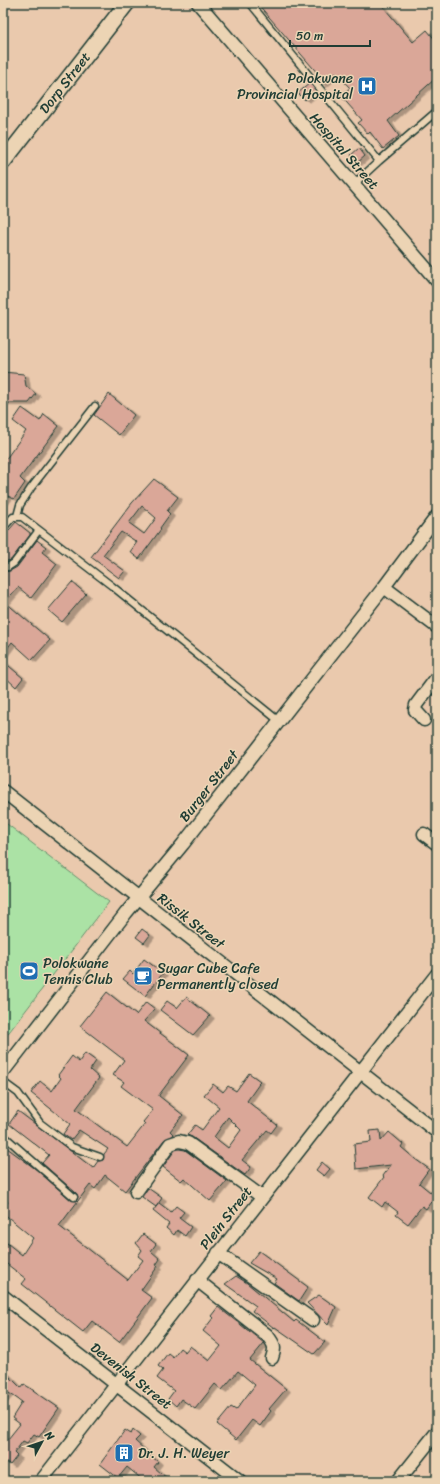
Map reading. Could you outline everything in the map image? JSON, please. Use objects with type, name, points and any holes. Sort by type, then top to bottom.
[{"type":"street","name":"Dorp Street","points":[[3,162],[127,3]]},
{"type":"street","name":"Hospital Street","points":[[198,3],[437,281]]},
{"type":"street","name":"Burger Street","points":[[3,1072],[384,587],[437,516]]},
{"type":"street","points":[[384,587],[437,627]]},
{"type":"street","points":[[424,720],[415,710],[416,705],[437,677]]},
{"type":"street","name":"Rissik Street","points":[[3,792],[437,1132]]},
{"type":"street","points":[[424,834],[437,844]]},
{"type":"street","name":"Plein Street","points":[[41,1481],[116,1383],[437,974]]},
{"type":"street","points":[[136,1192],[170,1144],[179,1141],[188,1143],[262,1197]]},
{"type":"street","points":[[218,1253],[313,1320]]},
{"type":"street","points":[[197,1280],[267,1335],[274,1343],[275,1348],[272,1358]]},
{"type":"street","name":"Devenish Street","points":[[3,1296],[240,1481]]},
{"type":"street","points":[[398,1481],[437,1432]]},
{"type":"lane","points":[[250,3],[379,161]]},
{"type":"lane","points":[[354,185],[437,110]]},
{"type":"lane","points":[[17,516],[20,505],[31,488],[95,406]]},
{"type":"lane","points":[[3,528],[13,517],[22,517],[112,586],[279,721]]},
{"type":"lane","points":[[3,567],[8,567],[14,563],[39,530]]},
{"type":"lane","points":[[3,1082],[18,1093],[40,1123],[72,1147],[100,1157]]},
{"type":"lane","points":[[3,1135],[74,1197]]},
{"type":"green space","name":"Polokwane Tennis Club","points":[[3,821],[109,902],[3,1040]]},
{"type":"building","points":[[257,3],[287,3],[292,9],[299,3],[380,3],[413,42],[427,30],[437,42],[437,77],[388,121],[399,136],[383,149],[370,132],[368,134],[358,123],[362,120],[340,95],[350,88],[336,73],[322,85],[317,77],[319,75]]},
{"type":"building","points":[[310,83],[316,91],[305,100],[298,93]]},
{"type":"building","points":[[359,148],[365,156],[357,163],[351,155]]},
{"type":"building","points":[[3,372],[24,374],[26,386],[36,394],[29,403],[3,403]]},
{"type":"building","points":[[109,394],[134,415],[119,435],[94,415]]},
{"type":"building","points":[[22,408],[40,421],[44,414],[59,426],[20,478],[25,483],[14,499],[8,496],[3,503],[3,463],[26,431],[13,421]]},
{"type":"building","points":[[154,479],[178,497],[167,511],[170,514],[160,528],[161,529],[139,559],[130,552],[137,542],[121,532],[103,555],[125,571],[119,578],[91,557],[132,503]],"holes":[[[142,506],[156,518],[144,534],[129,523]]]},
{"type":"building","points":[[16,522],[30,533],[30,535],[11,560],[3,562],[3,537]]},
{"type":"building","points":[[37,540],[46,547],[42,552],[57,564],[31,598],[18,587],[5,602],[50,640],[32,660],[12,642],[3,654],[3,572],[10,571],[17,567]]},
{"type":"building","points":[[72,582],[86,594],[62,622],[48,610]]},
{"type":"building","points":[[3,661],[23,678],[16,687],[3,675]]},
{"type":"building","points":[[142,929],[150,935],[144,943],[136,937]]},
{"type":"building","name":"Sugar Cube Cafe Permanently closed","points":[[144,959],[163,973],[145,996],[123,979],[130,971],[133,974]]},
{"type":"building","points":[[107,992],[136,1015],[146,1002],[155,1009],[144,1021],[189,1055],[159,1095],[183,1115],[170,1131],[174,1135],[164,1140],[125,1191],[105,1175],[95,1189],[90,1185],[59,1226],[128,1280],[143,1260],[138,1256],[142,1250],[136,1243],[143,1234],[156,1244],[151,1251],[160,1259],[156,1265],[158,1266],[141,1290],[152,1298],[119,1342],[92,1321],[83,1332],[22,1284],[26,1279],[3,1261],[3,1240],[22,1255],[33,1238],[3,1213],[3,1208],[8,1202],[3,1198],[3,1145],[37,1170],[71,1200],[76,1201],[78,1197],[77,1194],[42,1163],[49,1155],[9,1124],[18,1111],[93,1168],[98,1161],[103,1160],[104,1154],[108,1149],[79,1130],[71,1140],[63,1134],[70,1124],[31,1093],[40,1081],[52,1091],[61,1078],[58,1075],[72,1056],[79,1062],[85,1053],[96,1061],[90,1070],[99,1078],[76,1109],[127,1147],[145,1124],[143,1122],[153,1110],[121,1086],[124,1082],[113,1075],[124,1060],[80,1026]]},
{"type":"building","points":[[186,997],[210,1016],[193,1035],[160,1010],[167,1001],[177,1008]]},
{"type":"building","points":[[249,1073],[260,1081],[247,1101],[277,1125],[271,1133],[267,1130],[242,1160],[251,1167],[245,1175],[187,1135],[195,1125],[202,1130],[219,1107],[204,1095],[213,1084],[223,1092],[228,1086],[236,1091]],"holes":[[[228,1117],[241,1130],[228,1148],[214,1137]]]},
{"type":"building","points":[[380,1130],[381,1141],[389,1132],[403,1144],[401,1147],[429,1169],[419,1183],[435,1196],[426,1209],[422,1206],[408,1224],[396,1215],[398,1212],[385,1202],[382,1207],[369,1197],[391,1165],[356,1169],[354,1144],[371,1142],[370,1131]]},
{"type":"building","points":[[175,1150],[185,1150],[227,1181],[210,1201],[184,1178],[181,1181],[163,1167]]},
{"type":"building","points":[[322,1162],[330,1169],[324,1176],[316,1170]]},
{"type":"building","points":[[148,1188],[162,1198],[156,1207],[142,1197]]},
{"type":"building","points":[[159,1203],[171,1212],[176,1206],[184,1212],[179,1218],[191,1227],[185,1236],[177,1230],[174,1235],[166,1228],[169,1224],[153,1211]]},
{"type":"building","points":[[259,1251],[308,1287],[299,1301],[274,1283],[277,1279],[249,1263]]},
{"type":"building","points":[[236,1276],[247,1283],[294,1322],[296,1320],[325,1342],[314,1354],[275,1327],[274,1328],[252,1311],[256,1306],[225,1284]]},
{"type":"building","points":[[319,1295],[336,1307],[328,1325],[307,1303]]},
{"type":"building","points":[[218,1307],[264,1343],[250,1360],[286,1389],[269,1409],[271,1411],[260,1426],[252,1420],[236,1440],[217,1424],[231,1407],[236,1410],[255,1385],[238,1371],[222,1390],[215,1384],[195,1409],[181,1399],[176,1406],[168,1399],[174,1391],[157,1378],[163,1370],[158,1366],[168,1353],[173,1357],[180,1348],[185,1352],[190,1346],[209,1361],[221,1346],[203,1331],[213,1318],[211,1316]]},
{"type":"building","points":[[3,1370],[21,1388],[24,1384],[59,1408],[39,1437],[34,1434],[27,1443],[23,1441],[14,1453],[17,1456],[10,1465],[3,1459],[3,1438],[8,1439],[20,1424],[12,1418],[22,1402],[9,1393],[3,1400]]},
{"type":"building","points":[[125,1430],[131,1434],[133,1430],[140,1436],[135,1441],[158,1462],[154,1467],[170,1481],[144,1481],[127,1467],[118,1478],[100,1464]]},
{"type":"place","name":"Polokwane Provincial Hospital","points":[[367,86]]},
{"type":"place","name":"Polokwane Tennis Club","points":[[29,971]]},
{"type":"place","name":"Sugar Cube Cafe Permanently closed","points":[[143,976]]},
{"type":"place","name":"Dr. J. H. Weyer","points":[[124,1453]]}]
